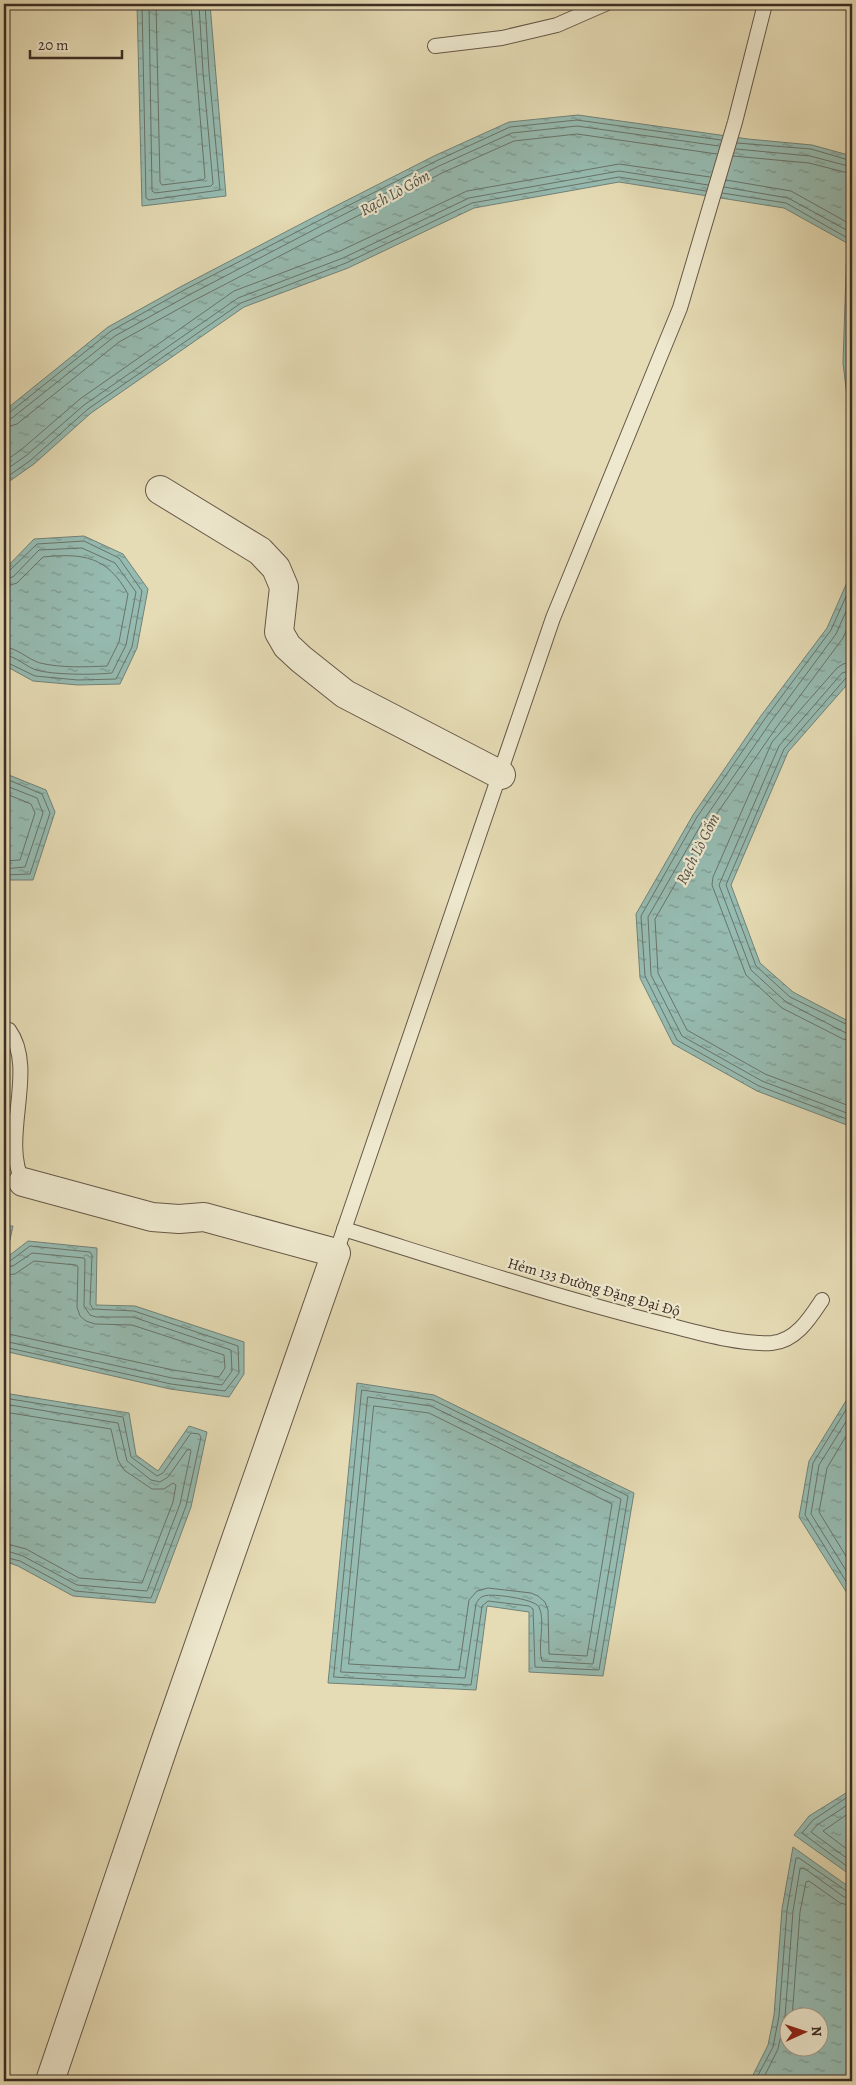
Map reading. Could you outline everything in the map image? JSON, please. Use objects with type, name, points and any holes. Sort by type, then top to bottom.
[{"type":"street","points":[[160,490],[260,551],[276,568],[284,587],[279,632],[287,646],[301,659],[345,694],[500,775]]},
{"type":"street","points":[[23,1182],[152,1217],[179,1220],[204,1217],[340,1241],[164,1745],[50,2081]]},
{"type":"lane","points":[[435,46],[502,38],[556,26],[605,4]]},
{"type":"lane","points":[[340,1241],[554,618],[680,308],[735,122],[765,4]]},
{"type":"lane","points":[[9,1030],[14,1037],[18,1054],[10,1096],[4,1145],[11,1169],[23,1182]]},
{"type":"lane","name":"Hẻm 133 Đường Đặng Đại Độ","points":[[340,1241],[700,1335],[772,1343],[785,1340],[801,1329],[822,1300]]},
{"type":"water","points":[[137,4],[210,4],[226,196],[142,206]]},
{"type":"water","name":"Rạch Lò Gốm","points":[[578,115],[748,139],[812,145],[852,156],[852,438],[843,363],[847,243],[784,208],[619,182],[474,208],[348,268],[244,307],[91,413],[34,464],[4,485],[4,411],[108,327],[316,216],[434,156],[509,122]]},
{"type":"water","points":[[84,536],[123,554],[148,589],[137,648],[120,684],[78,685],[33,681],[4,665],[4,570],[34,539]]},
{"type":"water","name":"Rạch Lò Gốm","points":[[852,571],[852,679],[788,752],[731,885],[760,963],[793,992],[852,1023],[852,1127],[757,1091],[673,1044],[640,978],[636,914],[693,815],[760,717],[827,628]]},
{"type":"water","points":[[4,773],[46,790],[55,812],[33,880],[4,880]]},
{"type":"water","points":[[4,1226],[13,1226],[6,1258],[28,1241],[97,1248],[96,1305],[135,1306],[244,1342],[244,1374],[229,1397],[170,1389],[4,1351]]},
{"type":"water","points":[[357,1383],[434,1395],[634,1493],[603,1676],[529,1672],[529,1612],[487,1606],[476,1690],[328,1683]]},
{"type":"water","points":[[852,1391],[852,1598],[799,1517],[809,1461]]},
{"type":"water","points":[[4,1393],[129,1413],[136,1455],[158,1471],[189,1426],[207,1432],[191,1507],[155,1603],[73,1596],[18,1566],[4,1561]]},
{"type":"water","points":[[852,1786],[852,1876],[794,1835],[809,1816],[846,1793]]},
{"type":"water","points":[[793,1847],[852,1889],[852,2081],[750,2081],[768,2045],[774,2015],[782,1909]]}]
